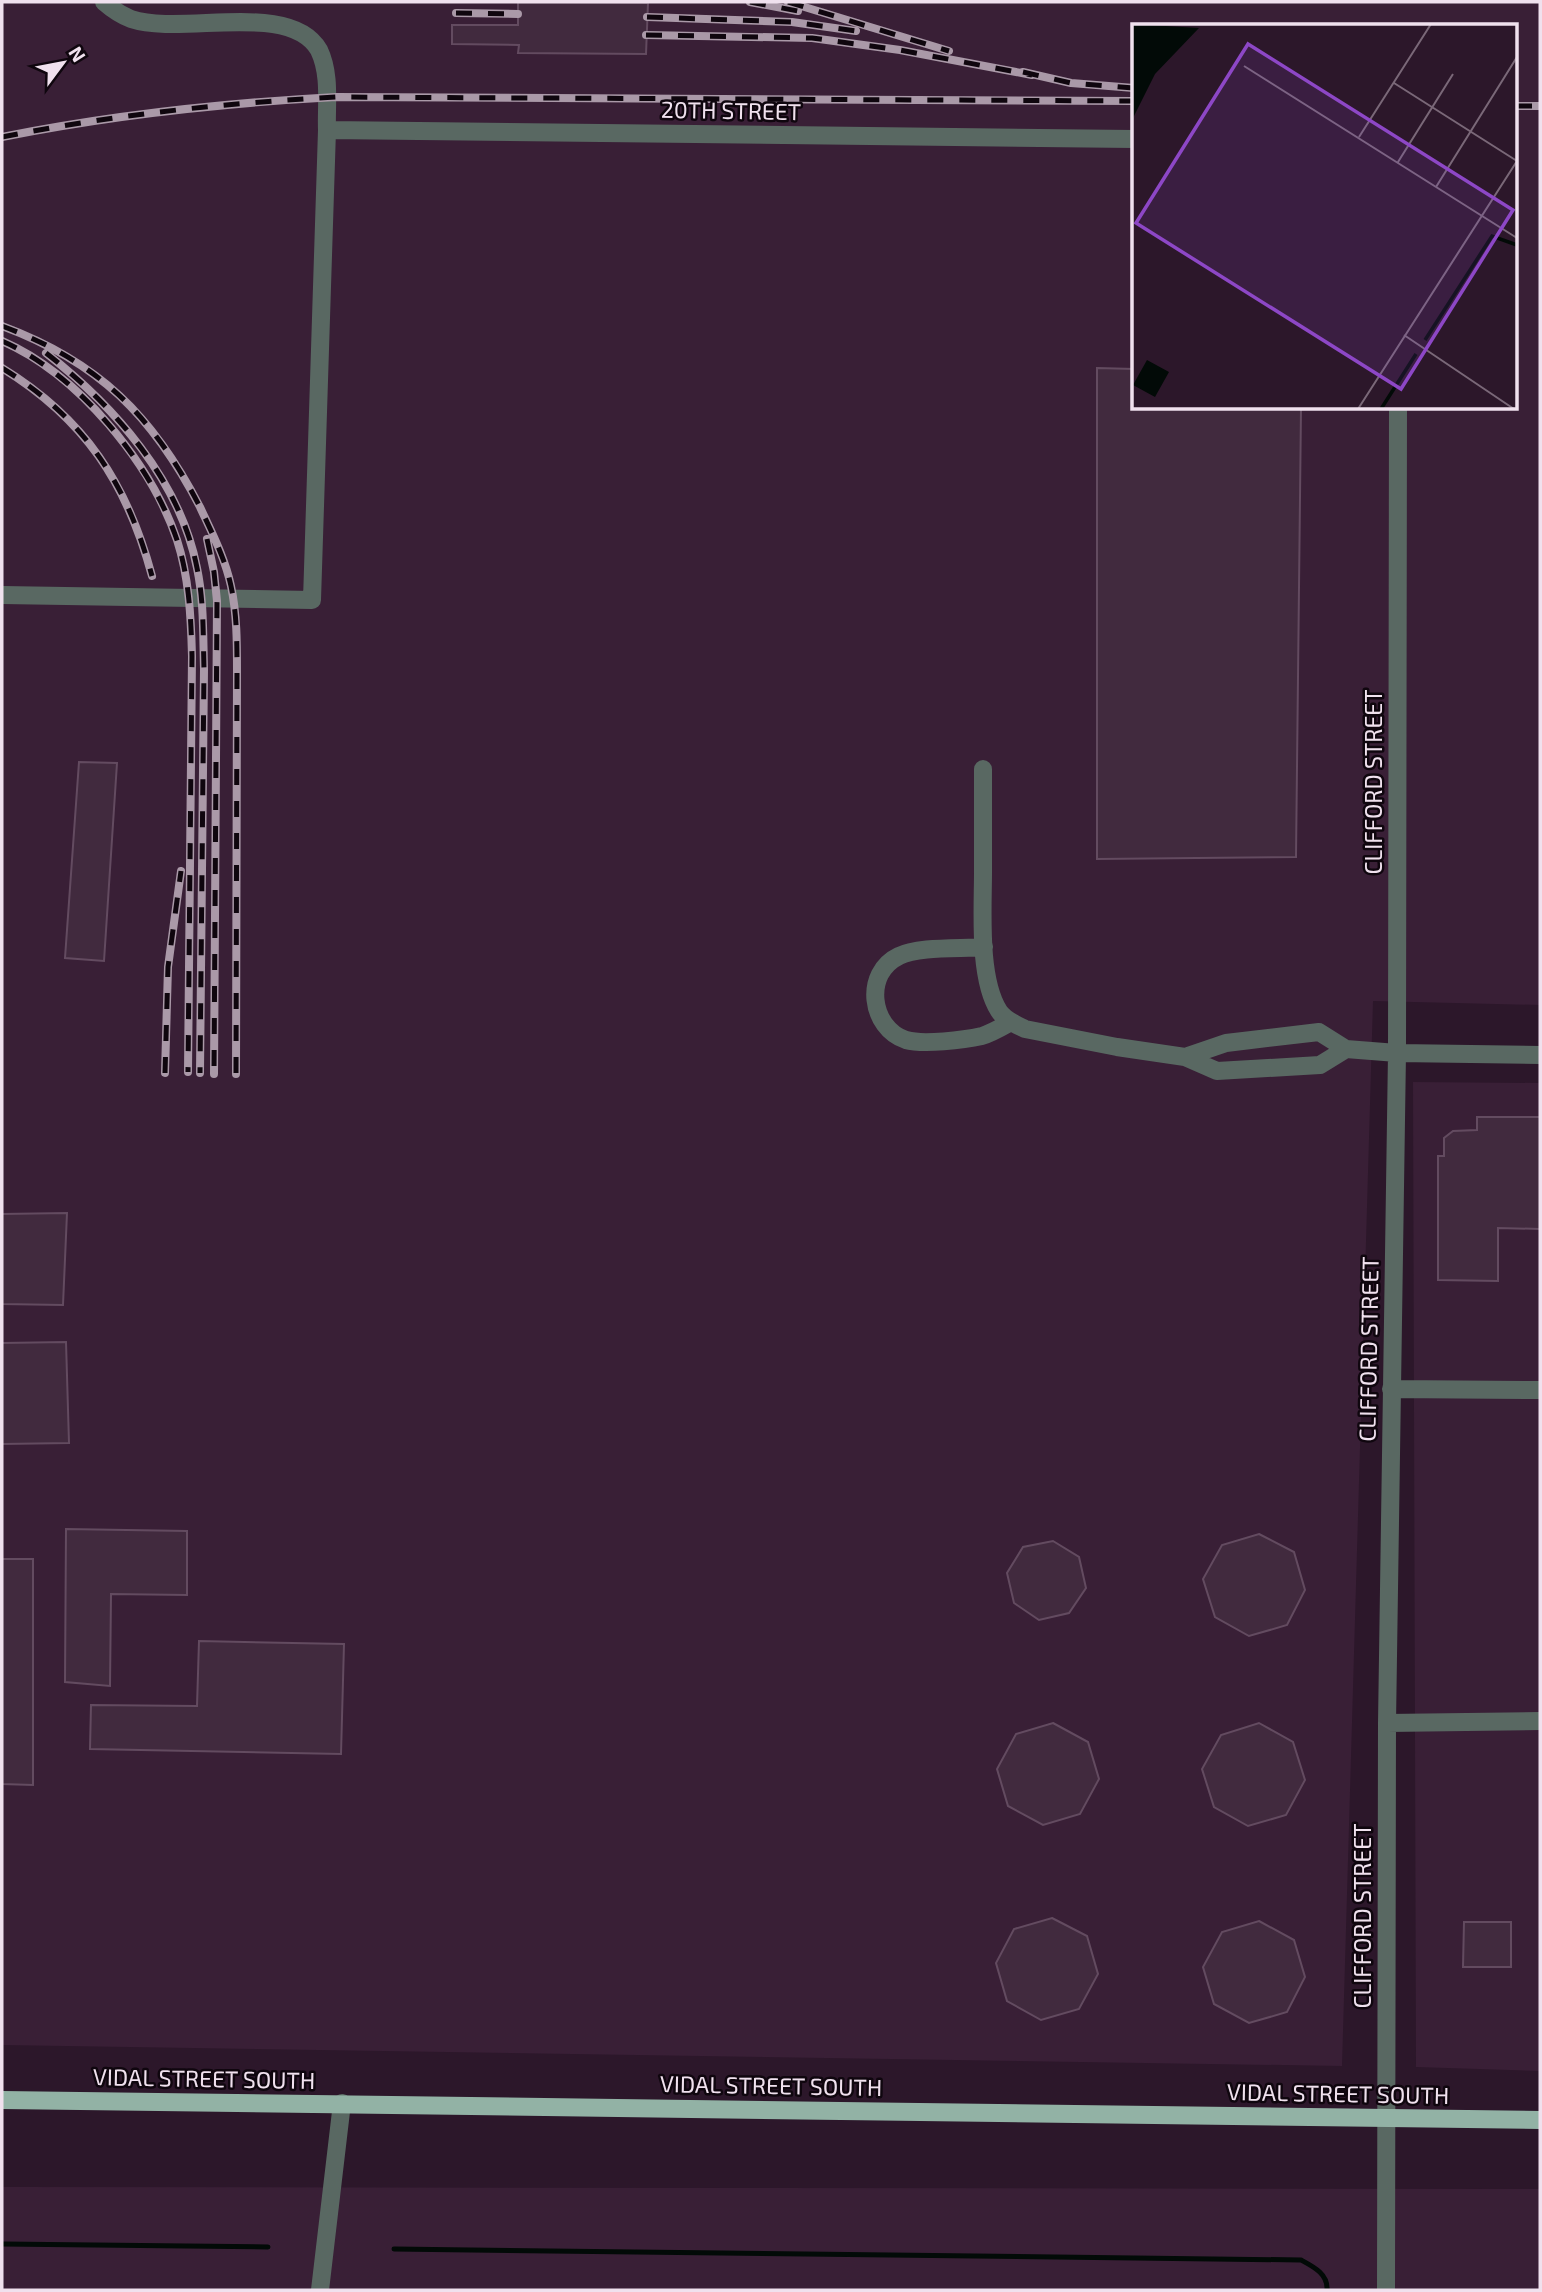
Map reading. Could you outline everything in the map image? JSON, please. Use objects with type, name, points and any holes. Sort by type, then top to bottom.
[{"type":"main road","name":"VIDAL STREET SOUTH","points":[[2,2100],[1540,2120]]},
{"type":"street","points":[[2,595],[312,600],[327,130],[325,69],[318,49],[304,30],[276,21],[247,19],[152,22],[133,19],[104,2]]},
{"type":"street","name":"20TH STREET","points":[[327,130],[1132,139]]},
{"type":"street","name":"CLIFFORD STREET","points":[[1386,2290],[1387,1723],[1397,1054],[1398,410]]},
{"type":"street","points":[[983,769],[984,947],[993,999],[1000,1013],[1011,1022],[1025,1029],[1185,1057],[1217,1072],[1320,1065],[1346,1049]]},
{"type":"street","points":[[984,947],[913,951],[898,956],[886,966],[877,980],[874,995],[878,1015],[890,1031],[907,1040],[917,1041],[983,1035],[1011,1022]]},
{"type":"street","points":[[1185,1057],[1226,1043],[1319,1032],[1346,1049],[1397,1054],[1540,1055]]},
{"type":"street","points":[[1391,1389],[1540,1390]]},
{"type":"street","points":[[1387,1723],[1540,1721]]},
{"type":"street","points":[[320,2290],[342,2104]]},
{"type":"shaded area","points":[[2,2],[1540,2],[1540,1005],[1373,1001],[1342,2066],[2,2045]]},
{"type":"shaded area","points":[[1413,1082],[1540,1083],[1540,2071],[1416,2067]]},
{"type":"shaded area","points":[[2,2187],[1540,2189],[1540,2290],[2,2290]]},
{"type":"building","points":[[518,2],[648,3],[646,54],[518,53],[519,45],[452,44],[452,25],[518,25]]},
{"type":"building","points":[[1097,368],[1132,369],[1132,410],[1301,410],[1296,857],[1097,859]]},
{"type":"building","points":[[79,762],[117,763],[104,961],[65,958]]},
{"type":"building","points":[[1477,1117],[1540,1117],[1540,1229],[1498,1228],[1498,1281],[1438,1280],[1438,1156],[1444,1156],[1444,1138],[1453,1131],[1477,1130]]},
{"type":"building","points":[[67,1213],[63,1305],[2,1304],[2,1214]]},
{"type":"building","points":[[66,1342],[69,1443],[2,1444],[2,1343]]},
{"type":"building","points":[[66,1529],[187,1531],[187,1595],[111,1594],[110,1686],[65,1682]]},
{"type":"building","points":[[1259,1534],[1294,1552],[1305,1590],[1287,1625],[1249,1636],[1215,1617],[1203,1579],[1222,1545]]},
{"type":"building","points":[[1053,1541],[1079,1557],[1086,1588],[1069,1613],[1039,1620],[1014,1603],[1007,1573],[1023,1547]]},
{"type":"building","points":[[2,1559],[33,1559],[33,1785],[2,1784]]},
{"type":"building","points":[[199,1641],[344,1644],[341,1754],[90,1749],[91,1705],[197,1706]]},
{"type":"building","points":[[1053,1723],[1088,1742],[1099,1779],[1080,1814],[1043,1825],[1008,1806],[997,1769],[1016,1734]]},
{"type":"building","points":[[1259,1723],[1293,1742],[1305,1780],[1286,1815],[1248,1826],[1214,1807],[1202,1769],[1221,1735]]},
{"type":"building","points":[[1052,1918],[1087,1936],[1098,1974],[1079,2009],[1041,2020],[1007,2001],[996,1963],[1014,1929]]},
{"type":"building","points":[[1259,1921],[1294,1940],[1305,1977],[1287,2012],[1249,2023],[1214,2004],[1203,1967],[1222,1932]]},
{"type":"building","points":[[1464,1922],[1511,1922],[1511,1967],[1463,1967]]},
{"type":"waterway","points":[[2,2244],[268,2247]]},
{"type":"waterway","points":[[394,2249],[1301,2260],[1323,2275],[1327,2290]]},
{"type":"railway","points":[[750,2],[798,11]]},
{"type":"railway","points":[[788,2],[949,51]]},
{"type":"railway","points":[[456,13],[518,14]]},
{"type":"railway","points":[[647,17],[792,22],[856,31]]},
{"type":"railway","points":[[646,35],[812,38],[900,50],[1032,75]]},
{"type":"railway","points":[[1023,72],[1071,83],[1132,88]]},
{"type":"railway","points":[[2,137],[168,111],[336,97],[1132,101]]},
{"type":"railway","points":[[1518,106],[1540,106]]},
{"type":"railway","points":[[2,326],[36,340],[95,375],[142,419],[182,475],[200,507],[225,566],[233,597],[237,639],[236,1074]]},
{"type":"railway","points":[[2,341],[58,375],[108,424],[149,481],[165,511],[181,554],[189,597],[192,656],[188,1072]]},
{"type":"railway","points":[[46,353],[96,397],[141,447],[176,505],[197,568],[202,605],[204,669],[200,1073]]},
{"type":"railway","points":[[2,368],[57,409],[99,456],[130,511],[152,576]]},
{"type":"railway","points":[[207,539],[217,601],[214,1074]]},
{"type":"railway","points":[[165,1073],[168,967],[181,871]]}]
